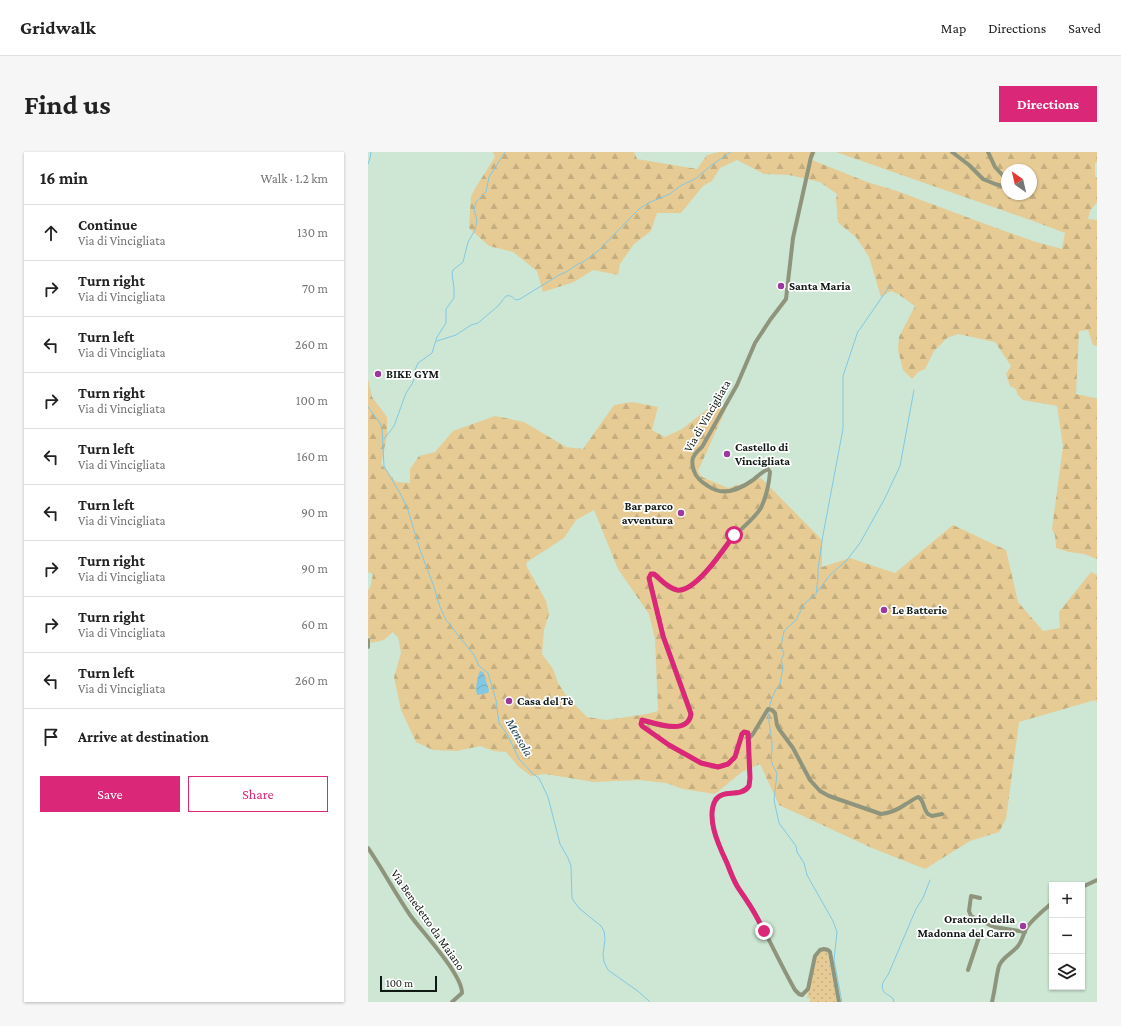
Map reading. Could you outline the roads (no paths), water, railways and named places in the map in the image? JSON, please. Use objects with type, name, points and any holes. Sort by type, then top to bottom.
[{"type":"street","name":"Via di Vincigliata","points":[[748,739],[748,733],[744,732],[742,734],[735,757],[728,764],[718,767],[701,763],[669,745],[642,726],[642,720],[663,726],[673,727],[682,725],[690,720],[691,714],[663,636],[649,578],[651,574],[654,574],[670,588],[678,590],[694,584],[711,566],[734,535],[753,519],[765,500],[770,472],[768,470],[763,471],[737,490],[724,493],[712,489],[694,474],[692,464],[693,454],[702,447],[737,385],[755,343],[786,299],[793,238],[813,152]]},
{"type":"street","points":[[952,152],[969,165],[983,179],[1001,186]]},
{"type":"street","points":[[988,152],[995,167],[1001,174]]},
{"type":"street","points":[[368,640],[368,647]]},
{"type":"street","points":[[839,1002],[830,952],[828,950],[820,950],[815,956],[808,989],[805,993],[802,995],[795,990],[757,917],[737,886],[716,840],[713,828],[712,809],[717,798],[723,794],[743,792],[749,786],[748,739],[770,709],[775,713],[778,729],[793,748],[810,780],[820,791],[829,796],[881,814],[886,814],[896,810],[915,798],[920,797],[928,814],[932,816],[942,814]]},
{"type":"street","name":"Via Benedetto da Maiano","points":[[368,848],[408,912],[453,970],[461,986],[462,993],[452,1002]]},
{"type":"street","points":[[1085,886],[1097,880]]},
{"type":"street","points":[[980,898],[971,896],[969,914],[971,916],[994,927],[1024,932]]},
{"type":"street","points":[[992,1002],[1000,964],[1007,955],[1018,947],[1025,930],[1049,906]]},
{"type":"street","points":[[982,929],[984,923]]},
{"type":"street","points":[[968,970],[980,934]]},
{"type":"water","points":[[480,671],[483,672],[489,690],[488,693],[477,695],[476,689]]},
{"type":"waterway","points":[[368,164],[371,152]]},
{"type":"waterway","points":[[384,439],[394,426],[406,393],[415,377],[415,370],[418,363],[432,353],[437,337],[446,323],[446,309],[454,298],[452,274],[453,270],[463,262],[468,242],[475,230],[477,220],[474,210],[476,202],[486,192],[489,177],[505,152]]},
{"type":"waterway","points":[[437,341],[456,335],[471,325],[478,323],[498,306],[506,296],[510,296],[516,300],[520,299],[583,262],[597,252],[639,209],[648,203],[670,194],[680,186],[695,179],[713,164],[731,152]]},
{"type":"waterway","points":[[816,594],[823,535],[843,429],[843,376],[858,331],[889,287]]},
{"type":"waterway","points":[[817,592],[830,575],[847,560],[860,543],[885,498],[900,466],[914,390]]},
{"type":"waterway","name":"Mensola","points":[[368,407],[380,423],[382,429],[384,466],[408,510],[440,607],[446,620],[474,655],[479,666],[488,673],[496,700],[499,723],[507,734],[519,759],[533,774],[539,778],[548,797],[560,844],[571,866],[572,898],[580,909],[601,926],[604,931],[605,939],[603,955],[604,962],[608,970],[639,992],[650,1002]]},
{"type":"waterway","points":[[781,646],[784,631],[796,620],[804,604],[815,595]]},
{"type":"waterway","points":[[769,708],[776,689],[780,684],[783,667],[781,660],[784,654],[782,649]]},
{"type":"waterway","points":[[769,711],[772,746],[771,761],[777,774],[774,800],[779,823],[796,846],[797,852],[804,863],[807,875],[833,921],[837,932],[834,960],[842,1002]]},
{"type":"waterway","points":[[894,1002],[893,999],[883,991],[882,986],[930,880]]},
{"type":"tunnel","points":[[980,934],[982,929]]},
{"type":"place","name":"Santa Maria","points":[[781,286]]},
{"type":"place","name":"BIKE GYM","points":[[378,374]]},
{"type":"place","name":"Castello di Vincigliata","points":[[727,454]]},
{"type":"place","name":"Bar parco avventura","points":[[681,513]]},
{"type":"place","name":"Le Batterie","points":[[884,610]]},
{"type":"place","name":"Casa del Tè","points":[[509,701]]},
{"type":"place","name":"Oratorio della Madonna del Carro","points":[[1023,926]]}]
